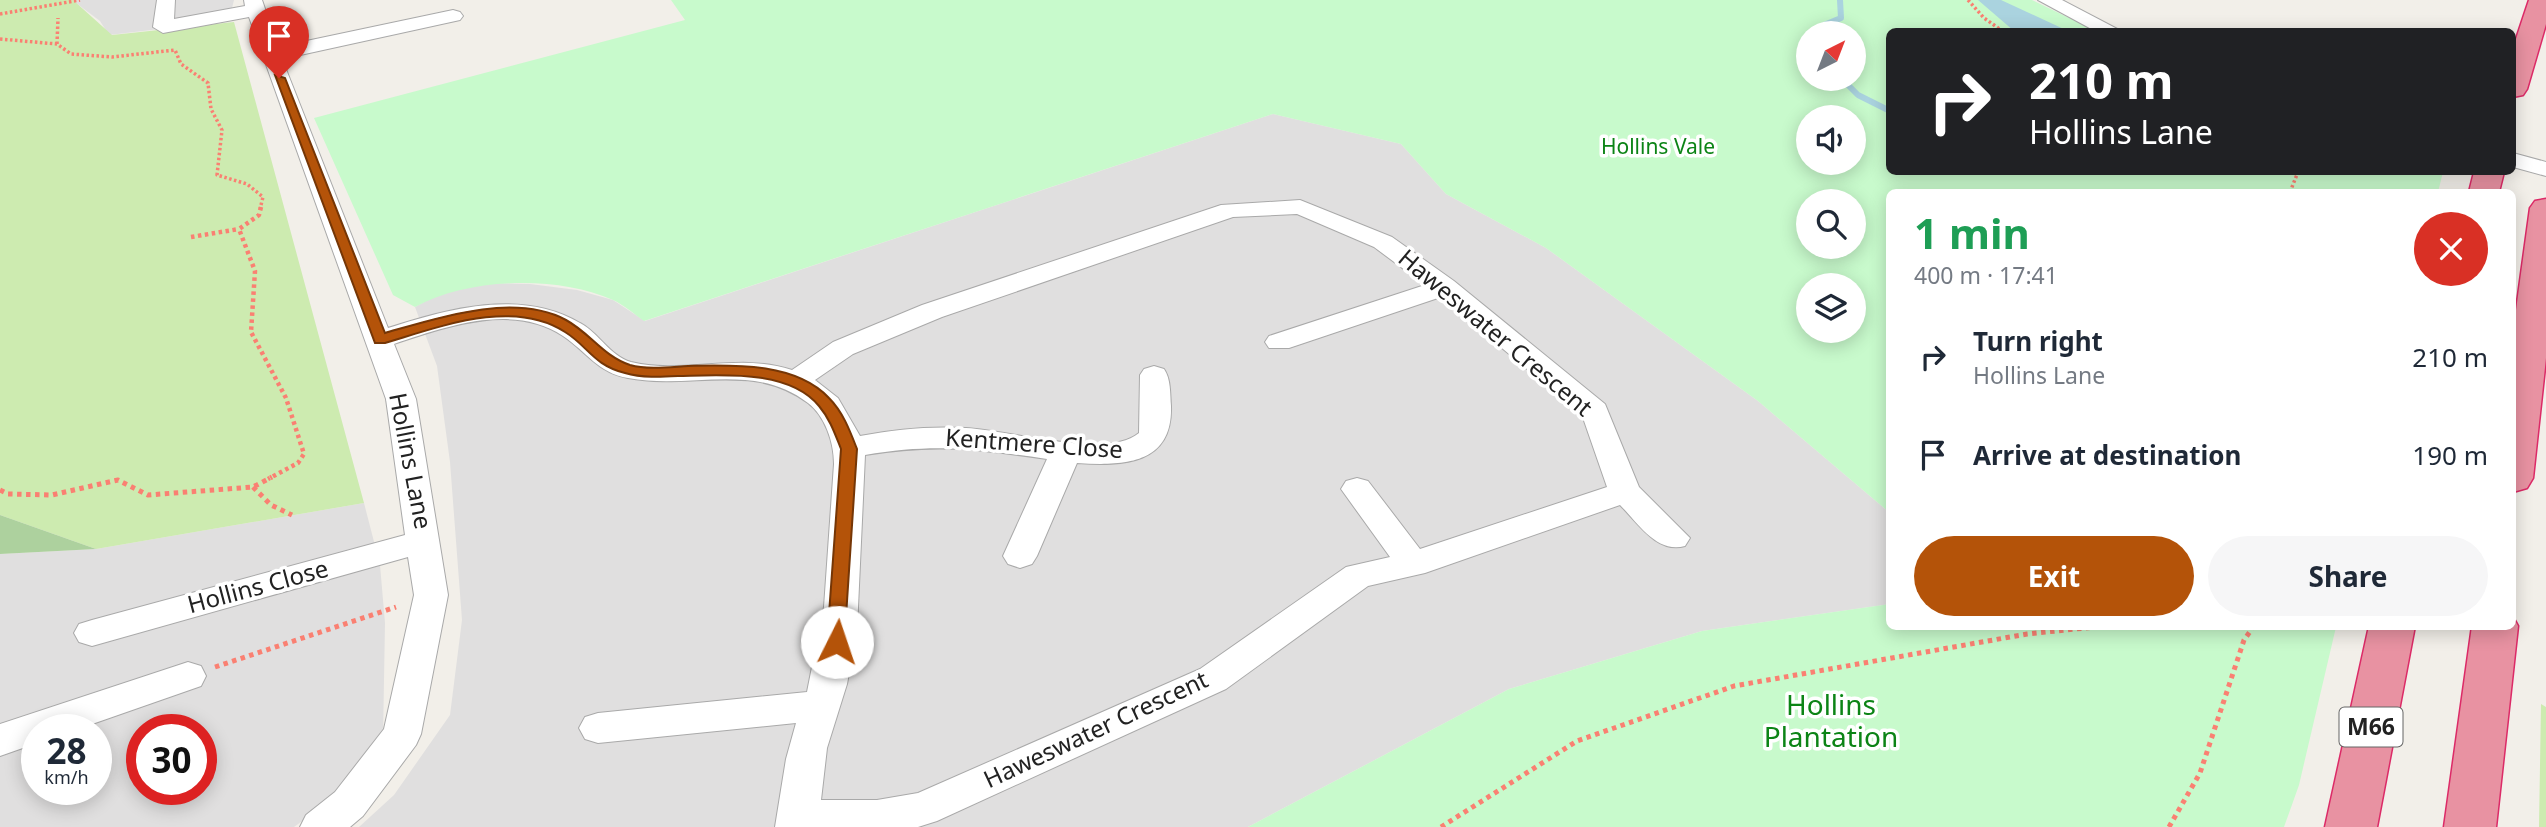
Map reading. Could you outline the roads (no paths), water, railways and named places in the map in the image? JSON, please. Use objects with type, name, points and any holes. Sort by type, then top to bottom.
[{"type":"highway","points":[[2516,79],[2541,0]]},
{"type":"highway","points":[[2516,453],[2546,208]]},
{"type":"highway","name":"M66","points":[[2351,827],[2391,630]]},
{"type":"highway","points":[[2470,827],[2495,630]]},
{"type":"street","points":[[166,0],[163,27],[254,5]]},
{"type":"street","points":[[2047,0],[2106,28]]},
{"type":"street","name":"Hollins Lane","points":[[254,5],[270,55],[401,399],[425,541],[431,595],[402,734],[349,804],[320,827]]},
{"type":"street","points":[[270,55],[453,16]]},
{"type":"street","points":[[2516,161],[2546,169]]},
{"type":"street","name":"Haweswater Crescent","points":[[793,382],[843,348],[932,311],[1230,210],[1300,207],[1383,242],[1445,287],[1595,411],[1625,492],[1413,564],[1358,576],[1213,679],[923,809],[877,817],[797,822]]},
{"type":"street","points":[[1279,342],[1445,287]]},
{"type":"street","points":[[380,340],[452,318],[496,313],[531,314],[555,320],[573,330],[596,354],[628,369],[656,372],[745,369],[793,382],[823,400],[837,420],[849,449],[837,642],[822,705],[805,758],[797,822]]},
{"type":"street","name":"Kentmere Close","points":[[849,449],[890,440],[929,437],[979,438],[1065,450],[1126,453],[1150,440],[1154,430],[1154,375]]},
{"type":"street","points":[[1020,556],[1042,506],[1051,494],[1065,450]]},
{"type":"street","points":[[1357,489],[1413,564]]},
{"type":"street","points":[[1625,492],[1673,538]]},
{"type":"street","name":"Hollins Close","points":[[92,633],[425,541]]},
{"type":"street","points":[[0,740],[188,676]]},
{"type":"street","points":[[598,728],[822,705]]},
{"type":"water","points":[[1978,0],[2001,0],[2062,28],[2011,28]]},
{"type":"waterway","points":[[1834,21],[1841,18],[1840,0]]},
{"type":"waterway","points":[[1854,91],[1886,109]]},
{"type":"park label","name":"Hollins Vale","points":[[1658,147]]},
{"type":"park label","name":"Hollins Plantation","points":[[1831,721]]}]
